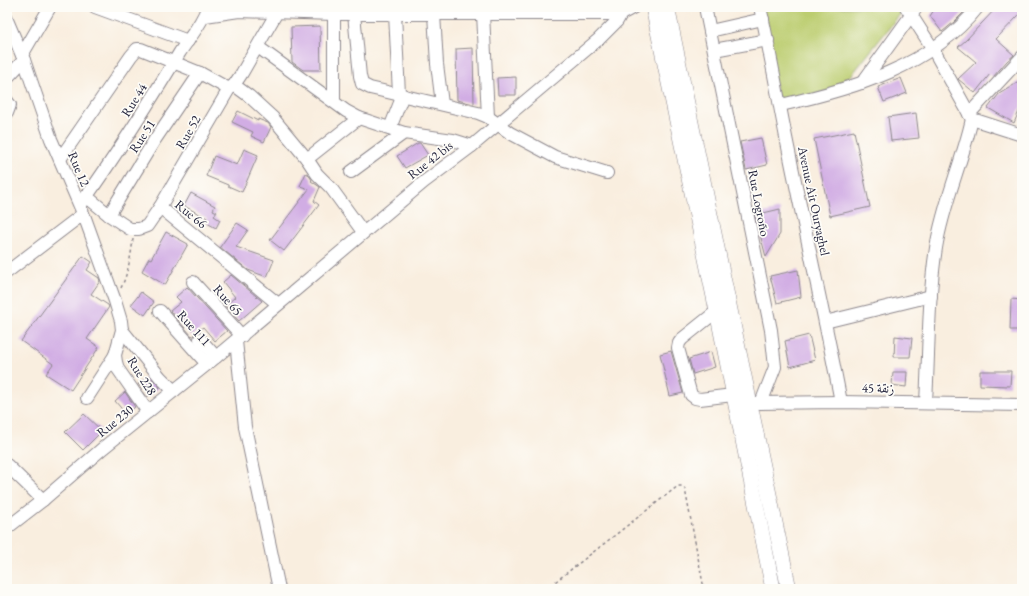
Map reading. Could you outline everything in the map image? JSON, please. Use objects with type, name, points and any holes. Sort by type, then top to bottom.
[{"type":"main road","points":[[653,7],[717,310],[773,589]]},
{"type":"main road","points":[[667,7],[726,291],[756,403],[789,589]]},
{"type":"street","points":[[7,78],[23,57],[50,7]]},
{"type":"street","points":[[95,7],[188,40]]},
{"type":"street","name":"Rue 42 bis","points":[[239,338],[363,232],[424,182],[472,146],[493,120],[599,39],[613,25],[620,10],[634,7]]},
{"type":"street","name":"Rue Logroño","points":[[705,7],[771,330],[775,366],[756,403]]},
{"type":"street","points":[[781,105],[862,84],[896,68],[933,49],[952,35],[978,7]]},
{"type":"street","points":[[206,11],[237,9],[334,14],[434,14],[620,10]]},
{"type":"street","name":"Rue 52","points":[[160,207],[231,87],[242,73],[279,10]]},
{"type":"street","points":[[862,84],[911,10],[971,117],[1022,135]]},
{"type":"street","name":"Rue 44","points":[[9,268],[83,205],[206,11]]},
{"type":"street","points":[[483,13],[493,120]]},
{"type":"street","points":[[710,31],[761,13]]},
{"type":"street","name":"Avenue Ait Ouryaghel","points":[[761,13],[768,40],[789,151],[841,402]]},
{"type":"street","points":[[334,14],[334,101]]},
{"type":"street","points":[[354,14],[362,84],[370,88],[478,113],[493,120],[510,133],[555,157],[607,173]]},
{"type":"street","points":[[390,128],[401,95],[395,14]]},
{"type":"street","points":[[434,14],[442,104]]},
{"type":"street","name":"Rue 12","points":[[7,20],[23,57],[51,139],[83,205],[122,321],[122,330]]},
{"type":"street","points":[[714,50],[768,40]]},
{"type":"street","points":[[258,47],[346,111],[359,118],[404,133],[453,140],[472,146]]},
{"type":"street","points":[[60,159],[134,51],[141,49],[200,73],[249,96],[273,118],[331,188],[363,232]]},
{"type":"street","points":[[926,402],[931,296],[936,248],[952,185],[968,136],[971,117],[1021,58]]},
{"type":"street","name":"Rue 51","points":[[109,215],[154,141],[200,73]]},
{"type":"street","points":[[7,101],[10,105],[7,113]]},
{"type":"street","points":[[307,159],[359,118]]},
{"type":"street","points":[[351,172],[404,133]]},
{"type":"street","points":[[83,205],[109,215],[121,224],[134,230]]},
{"type":"street","name":"Rue 66","points":[[134,230],[147,226],[160,207],[278,304]]},
{"type":"street","name":"Rue 65","points":[[193,282],[239,338]]},
{"type":"street","points":[[825,322],[931,296]]},
{"type":"street","name":"Rue 111","points":[[160,310],[212,360]]},
{"type":"street","name":"زنقة 45","points":[[717,310],[679,343],[678,348],[691,395],[695,398],[734,399],[756,403],[926,402],[1022,405]]},
{"type":"street","points":[[122,330],[160,377],[174,391]]},
{"type":"street","name":"Rue 228","points":[[122,330],[115,355],[118,369],[148,412]]},
{"type":"street","points":[[239,338],[245,427],[279,589]]},
{"type":"street","name":"Rue 230","points":[[7,528],[239,338]]},
{"type":"street","points":[[200,339],[212,360]]},
{"type":"street","points":[[87,398],[115,355]]},
{"type":"street","points":[[7,466],[43,500]]},
{"type":"path","points":[[115,300],[125,280],[131,258],[134,230]]},
{"type":"path","points":[[546,589],[678,486],[682,486],[685,489],[704,589]]},
{"type":"green space","points":[[758,7],[906,7],[842,87],[779,104]]},
{"type":"building","points":[[936,7],[959,7],[964,12],[942,32],[930,16]]},
{"type":"building","points":[[997,7],[1022,7],[1022,10],[1018,16],[996,39],[1014,55],[993,77],[990,74],[975,93],[958,79],[976,62],[958,47]]},
{"type":"building","points":[[320,26],[321,70],[303,70],[292,62],[291,27]]},
{"type":"building","points":[[473,48],[474,104],[457,100],[456,49]]},
{"type":"building","points":[[516,77],[516,95],[498,95],[497,78]]},
{"type":"building","points":[[901,78],[907,93],[884,102],[878,87]]},
{"type":"building","points":[[1022,80],[1022,104],[1014,123],[988,108],[999,94]]},
{"type":"building","points":[[238,111],[258,121],[258,119],[268,123],[271,127],[264,142],[251,136],[253,132],[232,122]]},
{"type":"building","points":[[916,113],[919,138],[891,141],[888,117]]},
{"type":"building","points":[[854,131],[870,207],[830,216],[814,139]]},
{"type":"building","points":[[761,138],[767,165],[746,170],[740,142]]},
{"type":"building","points":[[420,143],[428,155],[405,168],[397,156]]},
{"type":"building","points":[[244,149],[258,155],[242,192],[206,176],[214,156],[237,165]]},
{"type":"building","points":[[306,173],[312,180],[311,181],[320,187],[314,201],[319,205],[284,251],[270,240],[309,189],[300,186]]},
{"type":"building","points":[[191,193],[215,206],[213,210],[217,212],[214,216],[220,220],[216,228],[205,222],[207,218],[184,206]]},
{"type":"building","points":[[780,209],[780,234],[766,257],[755,215]]},
{"type":"building","points":[[237,223],[248,230],[236,247],[274,260],[267,277],[248,270],[220,247]]},
{"type":"building","points":[[166,232],[188,244],[165,285],[142,271],[149,258],[151,259]]},
{"type":"building","points":[[83,256],[92,262],[87,270],[99,278],[100,281],[91,294],[109,307],[87,339],[99,347],[71,390],[46,374],[53,364],[21,341]]},
{"type":"building","points":[[798,270],[801,297],[777,303],[770,276]]},
{"type":"building","points":[[231,275],[262,301],[239,321],[225,306],[235,297],[223,282]]},
{"type":"building","points":[[187,287],[227,331],[215,341],[203,327],[192,336],[170,311],[181,302],[176,297]]},
{"type":"building","points":[[141,292],[154,302],[145,315],[131,305]]},
{"type":"building","points":[[1011,299],[1022,300],[1022,330],[1010,330]]},
{"type":"building","points":[[809,335],[815,360],[790,367],[785,341]]},
{"type":"building","points":[[895,336],[912,338],[910,357],[894,357]]},
{"type":"building","points":[[671,351],[683,393],[670,396],[660,354]]},
{"type":"building","points":[[711,352],[715,367],[693,374],[689,359]]},
{"type":"building","points":[[980,371],[1011,371],[1010,386],[980,385]]},
{"type":"building","points":[[893,372],[907,372],[906,387],[892,385]]},
{"type":"building","points":[[145,378],[148,381],[152,379],[160,387],[147,397],[138,384]]},
{"type":"building","points":[[125,392],[135,407],[126,414],[115,401]]},
{"type":"building","points":[[84,414],[102,431],[83,450],[65,432]]}]
